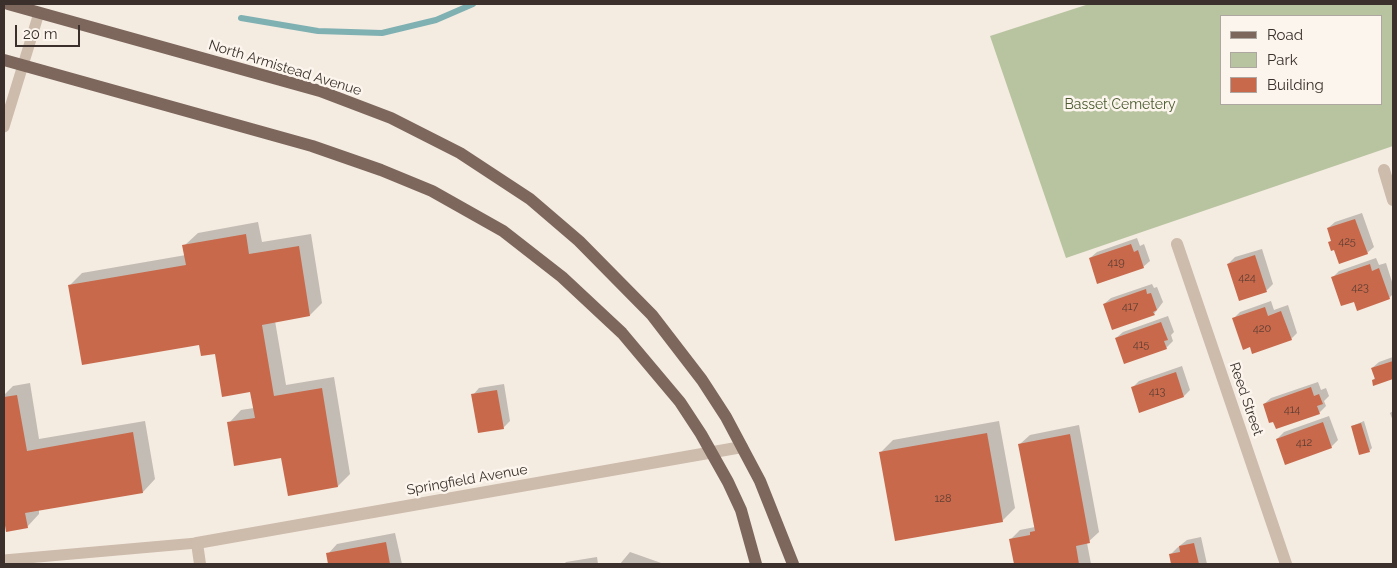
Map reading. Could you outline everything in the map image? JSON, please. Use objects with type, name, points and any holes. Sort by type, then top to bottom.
[{"type":"main road","name":"North Armistead Avenue","points":[[8,4],[320,90],[391,118],[460,152],[530,199],[579,241],[652,315],[702,380],[742,447],[777,519],[793,564]]},
{"type":"main road","points":[[4,60],[312,146],[381,170],[432,191],[503,231],[562,277],[622,333],[680,402],[713,452],[741,510],[756,564]]},
{"type":"street","points":[[1384,170],[1393,200]]},
{"type":"street","name":"Reed Street","points":[[1177,244],[1286,564]]},
{"type":"street","name":"Springfield Avenue","points":[[197,543],[742,447]]},
{"type":"street","points":[[197,543],[200,564]]},
{"type":"lane","points":[[4,127],[39,13]]},
{"type":"lane","points":[[4,560],[197,543]]},
{"type":"green space","name":"Basset Cemetery","points":[[1089,4],[1393,4],[1393,146],[1066,258],[990,36]]},
{"type":"building","points":[[1355,219],[1368,254],[1339,264],[1334,250],[1331,251],[1328,242],[1331,241],[1327,228]]},
{"type":"building","points":[[246,234],[249,254],[299,246],[310,316],[262,325],[274,396],[322,388],[338,487],[288,496],[281,458],[234,466],[227,422],[255,418],[250,392],[222,397],[215,354],[201,356],[199,345],[82,365],[68,285],[186,265],[182,245]]},
{"type":"building","points":[[1131,244],[1134,252],[1138,250],[1144,268],[1097,284],[1089,258]]},
{"type":"building","points":[[1255,255],[1267,292],[1239,301],[1227,264]]},
{"type":"building","points":[[1370,264],[1372,271],[1379,268],[1390,299],[1357,311],[1354,302],[1341,306],[1331,277]]},
{"type":"building","points":[[1146,289],[1147,294],[1151,293],[1157,310],[1153,312],[1155,315],[1112,330],[1103,304]]},
{"type":"building","points":[[1265,307],[1268,316],[1281,311],[1292,340],[1252,354],[1250,347],[1243,350],[1232,318]]},
{"type":"building","points":[[1161,322],[1168,340],[1164,341],[1167,349],[1124,364],[1115,338]]},
{"type":"building","points":[[1393,361],[1393,379],[1373,386],[1372,380],[1375,379],[1371,368]]},
{"type":"building","points":[[1176,372],[1184,397],[1139,413],[1131,387]]},
{"type":"building","points":[[1311,387],[1314,396],[1319,394],[1323,404],[1317,406],[1320,414],[1276,429],[1273,422],[1269,423],[1263,404]]},
{"type":"building","points":[[497,390],[504,429],[478,433],[471,394]]},
{"type":"building","points":[[17,395],[27,451],[133,432],[143,493],[25,513],[28,528],[6,532],[4,519],[4,397]]},
{"type":"building","points":[[1323,422],[1332,448],[1285,465],[1276,439]]},
{"type":"building","points":[[1361,423],[1370,452],[1359,455],[1351,426]]},
{"type":"building","points":[[987,433],[1003,522],[895,541],[879,452]]},
{"type":"building","points":[[1070,434],[1090,543],[1076,546],[1079,564],[1014,564],[1009,539],[1030,535],[1030,532],[1035,531],[1018,444]]},
{"type":"building","points":[[386,542],[390,564],[328,564],[326,553]]},
{"type":"building","points":[[1194,543],[1199,564],[1171,564],[1169,554],[1180,552],[1179,546]]},
{"type":"waterway","points":[[241,18],[318,31],[382,33],[436,20],[473,4]]}]
